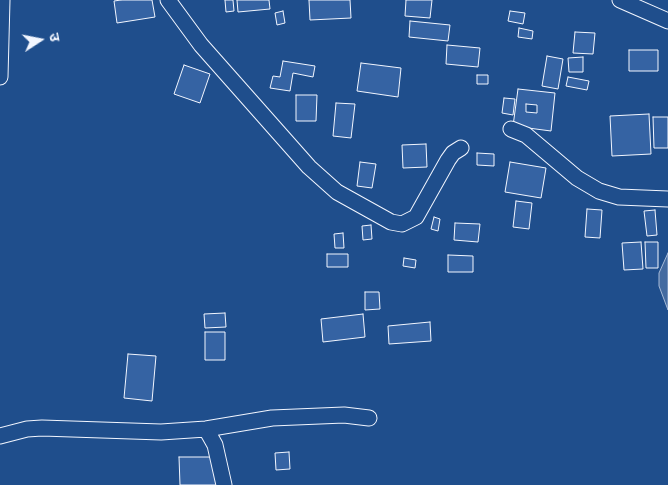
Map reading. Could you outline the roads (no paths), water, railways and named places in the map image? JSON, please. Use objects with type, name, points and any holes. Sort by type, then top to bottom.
[{"type":"street","points":[[0,78],[2,0]]},
{"type":"street","points":[[168,0],[201,45],[309,167],[337,192],[391,222],[402,224],[410,222],[416,217],[448,160],[460,148]]},
{"type":"street","points":[[620,0],[668,21]]},
{"type":"street","points":[[511,129],[526,135],[577,178],[599,191],[619,197],[668,199]]},
{"type":"street","points":[[0,436],[27,429],[42,428],[161,432],[298,416],[344,415],[369,418]]},
{"type":"street","points":[[206,428],[215,445],[224,485]]},
{"type":"water","points":[[668,253],[668,310],[659,286],[659,273]]}]
